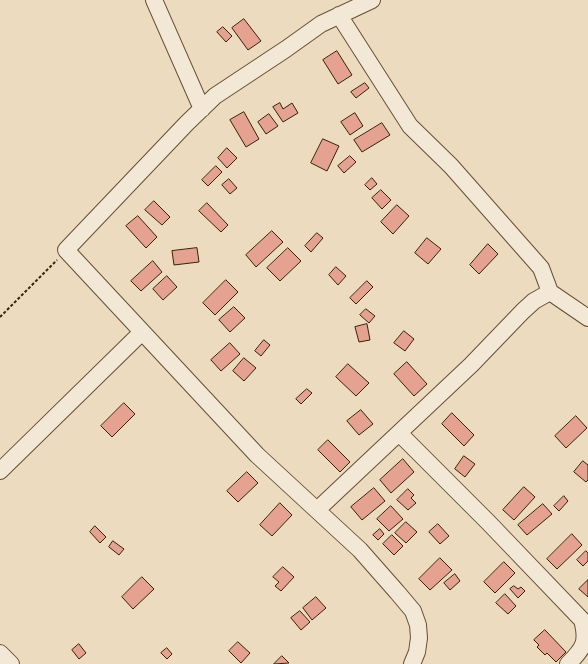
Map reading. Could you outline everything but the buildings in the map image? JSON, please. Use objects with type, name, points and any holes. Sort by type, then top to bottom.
[{"type":"street","points":[[154,0],[202,109]]},
{"type":"street","points":[[372,0],[321,24],[215,96],[66,250],[257,455],[360,550],[414,612],[418,625],[419,638],[417,652],[412,664]]},
{"type":"street","points":[[339,15],[410,126],[451,166],[541,268],[550,292],[588,318]]},
{"type":"street","points":[[317,510],[471,365],[523,311],[534,301],[550,292]]},
{"type":"street","points":[[0,471],[142,332]]},
{"type":"street","points":[[399,433],[488,522],[582,620],[586,631],[586,642],[568,664]]},
{"type":"street","points":[[0,653],[11,664]]},
{"type":"path","points":[[0,317],[66,250]]}]
